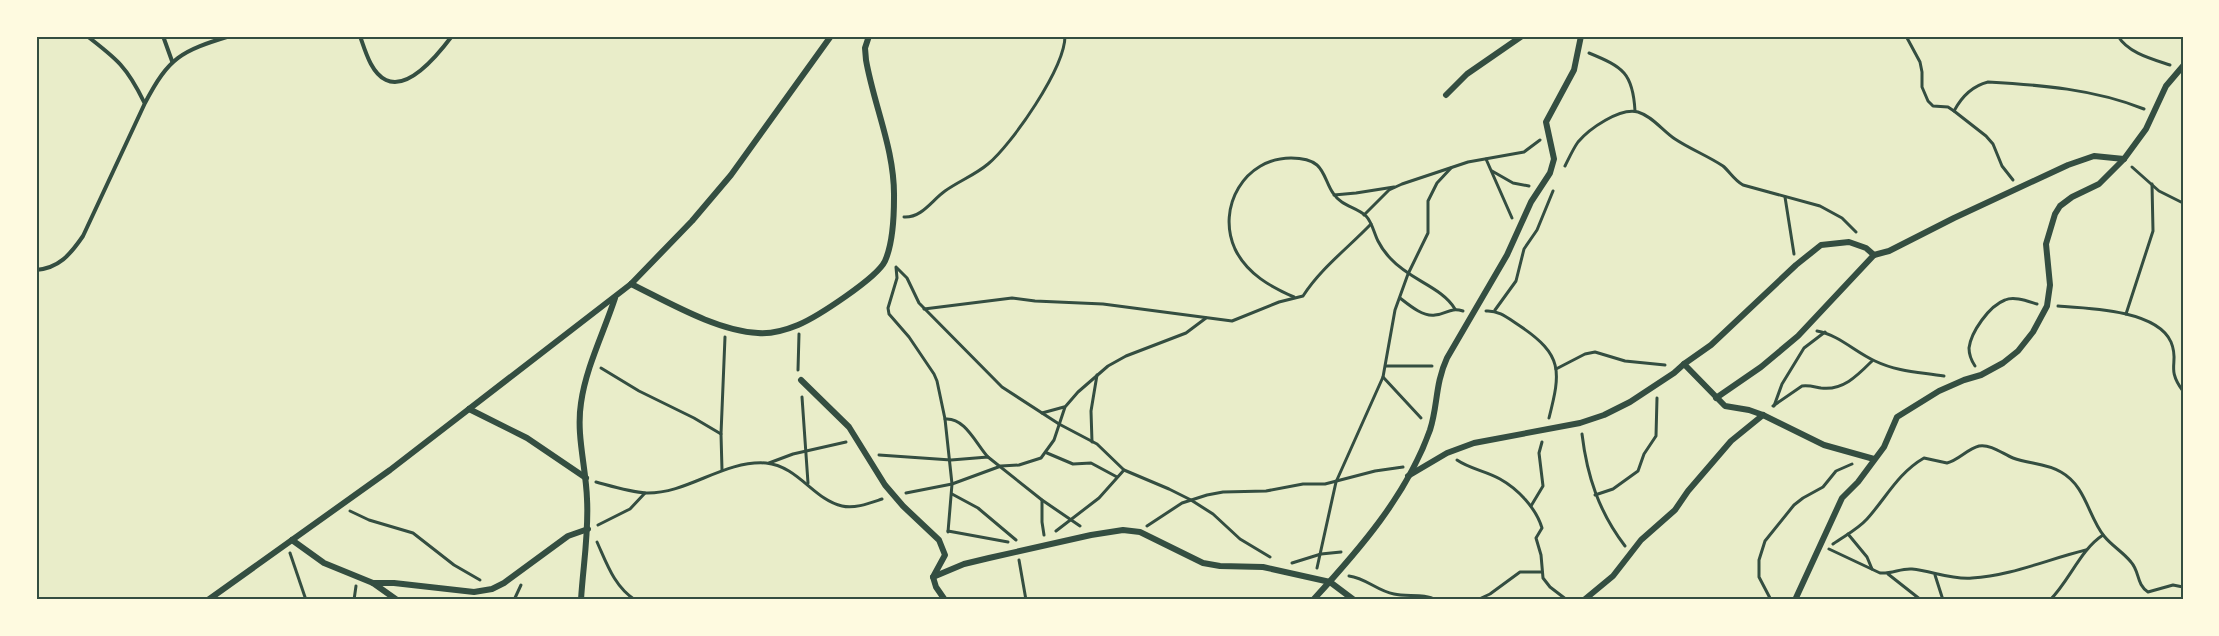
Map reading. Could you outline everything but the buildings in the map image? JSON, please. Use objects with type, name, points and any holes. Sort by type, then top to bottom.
[{"type":"street","points":[[208,600],[390,471],[631,284],[693,221],[731,175],[831,36]]},
{"type":"street","points":[[631,284],[726,326],[758,333],[777,332],[800,325],[863,285],[876,274],[885,262],[889,251],[894,195],[887,140],[866,60],[865,48],[869,36]]},
{"type":"street","points":[[1446,94],[1467,74],[1521,36]]},
{"type":"street","points":[[1313,600],[1355,552],[1391,504],[1413,466],[1430,429],[1438,383],[1444,366],[1550,173],[1554,159],[1546,122],[1574,70],[1581,36]]},
{"type":"street","points":[[1795,600],[1842,498],[1858,482],[1889,439],[1897,417],[1924,398],[1981,375],[2003,363],[2018,351],[2033,332],[2047,306],[2050,285],[2046,244],[2055,214],[2060,206],[2072,197],[2099,184],[2124,159],[2138,142],[2166,86],[2182,68]]},
{"type":"street","points":[[1716,398],[1761,367],[1798,336],[1874,255],[1889,251],[2068,165],[2094,156],[2124,159]]},
{"type":"street","points":[[1408,476],[1448,453],[1497,437],[1580,423],[1604,415],[1630,402],[1674,374],[1683,364],[1711,345],[1796,265],[1821,245],[1849,242],[1866,248],[1874,255]]},
{"type":"street","points":[[581,600],[590,529],[580,430],[580,406],[584,386],[615,297]]},
{"type":"street","points":[[1683,364],[1725,406],[1749,410],[1824,445],[1874,459]]},
{"type":"street","points":[[801,380],[849,427],[894,496],[939,540],[945,555],[933,577],[936,587],[945,600]]},
{"type":"street","points":[[469,409],[536,443],[586,478]]},
{"type":"street","points":[[1584,600],[1613,576],[1630,553],[1675,510],[1688,491],[1731,441],[1763,415]]},
{"type":"street","points":[[373,583],[394,583],[474,592],[492,589],[504,583],[568,536],[590,529]]},
{"type":"street","points":[[933,577],[964,564],[1091,535],[1123,530],[1140,532],[1203,563],[1220,566],[1263,567],[1331,580],[1354,600]]},
{"type":"street","points":[[289,542],[324,563],[373,583],[398,600]]},
{"type":"lane","points":[[87,36],[118,60],[145,103]]},
{"type":"lane","points":[[163,36],[172,61]]},
{"type":"lane","points":[[36,270],[49,268],[62,262],[73,252],[83,237],[145,103],[156,82],[172,61],[189,50],[230,36]]},
{"type":"lane","points":[[360,36],[375,70],[385,80],[397,82],[411,77],[435,57],[452,36]]},
{"type":"path","points":[[894,215],[915,216],[943,192],[986,165],[999,154],[1028,115],[1049,80],[1065,36]]},
{"type":"path","points":[[1906,36],[1920,62],[1922,87],[1928,101],[1934,106],[1948,107],[1993,144],[2002,166],[2020,188]]},
{"type":"path","points":[[2118,36],[2127,47],[2135,52],[2182,68]]},
{"type":"path","points":[[1578,48],[1615,65],[1626,75],[1632,84],[1635,111]]},
{"type":"path","points":[[1954,111],[1969,91],[1988,82],[2059,87],[2125,102],[2153,113]]},
{"type":"path","points":[[1563,169],[1577,143],[1588,131],[1610,118],[1635,111],[1690,149],[1724,167],[1743,185],[1807,201],[1834,212],[1861,237],[1866,248]]},
{"type":"path","points":[[1334,195],[1356,194],[1395,187],[1451,168],[1524,152],[1547,132]]},
{"type":"path","points":[[1296,298],[1262,281],[1236,250],[1230,222],[1236,193],[1243,180],[1261,164],[1272,160],[1300,158],[1317,165],[1322,170],[1334,195],[1349,208],[1364,215],[1371,224],[1379,243],[1392,260],[1408,274],[1445,296],[1455,309],[1472,315],[1495,310],[1516,281],[1524,249],[1537,230],[1554,188]]},
{"type":"path","points":[[1486,159],[1518,230]]},
{"type":"path","points":[[2124,159],[2159,191],[2183,203]]},
{"type":"path","points":[[1315,578],[1336,482],[1383,377],[1390,328],[1408,274],[1428,233],[1430,226],[1427,208],[1431,192],[1451,168]]},
{"type":"path","points":[[1490,170],[1514,183],[1524,186],[1541,186]]},
{"type":"path","points":[[2126,314],[2153,231],[2152,184]]},
{"type":"path","points":[[1364,215],[1395,187]]},
{"type":"path","points":[[1785,197],[1796,265]]},
{"type":"path","points":[[924,309],[1011,298],[1103,304],[1232,321],[1279,302],[1303,296],[1318,274],[1371,224]]},
{"type":"path","points":[[889,251],[897,268],[904,274],[913,294],[924,309],[1002,387],[1059,424],[1092,442],[1124,470],[1191,500],[1213,514],[1240,539],[1266,553],[1282,570],[1321,554],[1355,552]]},
{"type":"path","points":[[897,268],[897,278],[888,308],[889,314],[909,337],[934,374],[945,419],[951,460],[952,494],[944,549]]},
{"type":"path","points":[[1400,298],[1431,316],[1455,309]]},
{"type":"path","points":[[1981,375],[1970,355],[1970,345],[1975,332],[1995,306],[2006,299],[2018,299],[2047,306],[2107,310],[2126,314],[2155,326],[2170,339],[2173,349],[2173,376],[2183,391]]},
{"type":"path","points":[[1495,310],[1541,342],[1552,355],[1556,369],[1555,393],[1539,453],[1543,486],[1531,506]]},
{"type":"path","points":[[768,463],[790,471],[831,503],[843,507],[861,506],[894,496],[952,484],[1001,466],[1034,462],[1047,453],[1065,407],[1097,375],[1115,361],[1186,333],[1206,318]]},
{"type":"path","points":[[800,325],[797,352],[808,485]]},
{"type":"path","points":[[722,470],[721,434],[726,326]]},
{"type":"path","points":[[1798,336],[1816,330],[1825,332],[1885,366],[1916,374],[1964,380]]},
{"type":"path","points":[[1773,406],[1782,384],[1804,348],[1825,332]]},
{"type":"path","points":[[1556,369],[1585,354],[1595,352],[1625,361],[1647,362],[1656,366],[1683,364]]},
{"type":"path","points":[[1763,415],[1802,386],[1831,388],[1843,385],[1873,360]]},
{"type":"path","points":[[592,362],[639,391],[721,434]]},
{"type":"path","points":[[1386,366],[1444,366]]},
{"type":"path","points":[[1092,442],[1091,411],[1097,375]]},
{"type":"path","points":[[1383,377],[1430,429]]},
{"type":"path","points":[[1595,495],[1613,489],[1638,471],[1644,454],[1656,435],[1658,383]]},
{"type":"path","points":[[1042,413],[1065,407]]},
{"type":"path","points":[[945,419],[951,418],[962,423],[988,457],[1091,535]]},
{"type":"path","points":[[1580,423],[1585,462],[1595,495],[1612,530],[1630,553]]},
{"type":"path","points":[[586,478],[645,493],[667,490],[722,470],[746,464],[768,463],[805,451],[847,442],[864,453],[899,458],[951,460],[988,457]]},
{"type":"path","points":[[1816,556],[1867,519],[1890,488],[1914,464],[1924,458],[1947,464],[1980,446],[1989,447],[2019,460],[2040,463],[2064,474],[2074,482],[2086,500],[2103,535],[2132,562],[2138,582],[2143,589],[2148,592],[2173,585],[2183,587]]},
{"type":"path","points":[[1047,453],[1073,464],[1091,463],[1117,477]]},
{"type":"path","points":[[1448,453],[1463,465],[1500,479],[1531,506],[1542,528],[1536,538],[1546,583],[1567,600]]},
{"type":"path","points":[[1771,600],[1760,577],[1759,560],[1765,541],[1794,505],[1823,487],[1836,471],[1865,457]]},
{"type":"path","points":[[1140,532],[1154,519],[1191,500],[1223,492],[1266,491],[1295,485],[1325,484],[1384,469],[1413,466]]},
{"type":"path","points":[[1072,519],[1099,498],[1124,470]]},
{"type":"path","points":[[635,600],[617,583],[590,529],[630,509],[645,493]]},
{"type":"path","points":[[948,531],[1018,542],[978,508],[952,494]]},
{"type":"path","points":[[1042,500],[1042,522],[1046,542]]},
{"type":"path","points":[[340,506],[369,520],[418,536],[454,565],[492,589]]},
{"type":"path","points":[[1848,534],[1867,556],[1872,569]]},
{"type":"path","points":[[2050,600],[2067,580],[2086,550],[2103,535]]},
{"type":"path","points":[[289,542],[306,600]]},
{"type":"path","points":[[1827,548],[1872,569],[1888,573],[1909,569],[1971,579],[2086,550]]},
{"type":"path","points":[[1018,551],[1026,600]]},
{"type":"path","points":[[1479,599],[1520,572],[1542,572]]},
{"type":"path","points":[[1888,573],[1921,600]]},
{"type":"path","points":[[1935,575],[1943,600]]},
{"type":"path","points":[[1331,580],[1351,576],[1364,580],[1385,592],[1406,596],[1426,596],[1436,600]]},
{"type":"path","points":[[1556,592],[1556,599]]},
{"type":"path","points":[[1479,599],[1490,600]]}]
